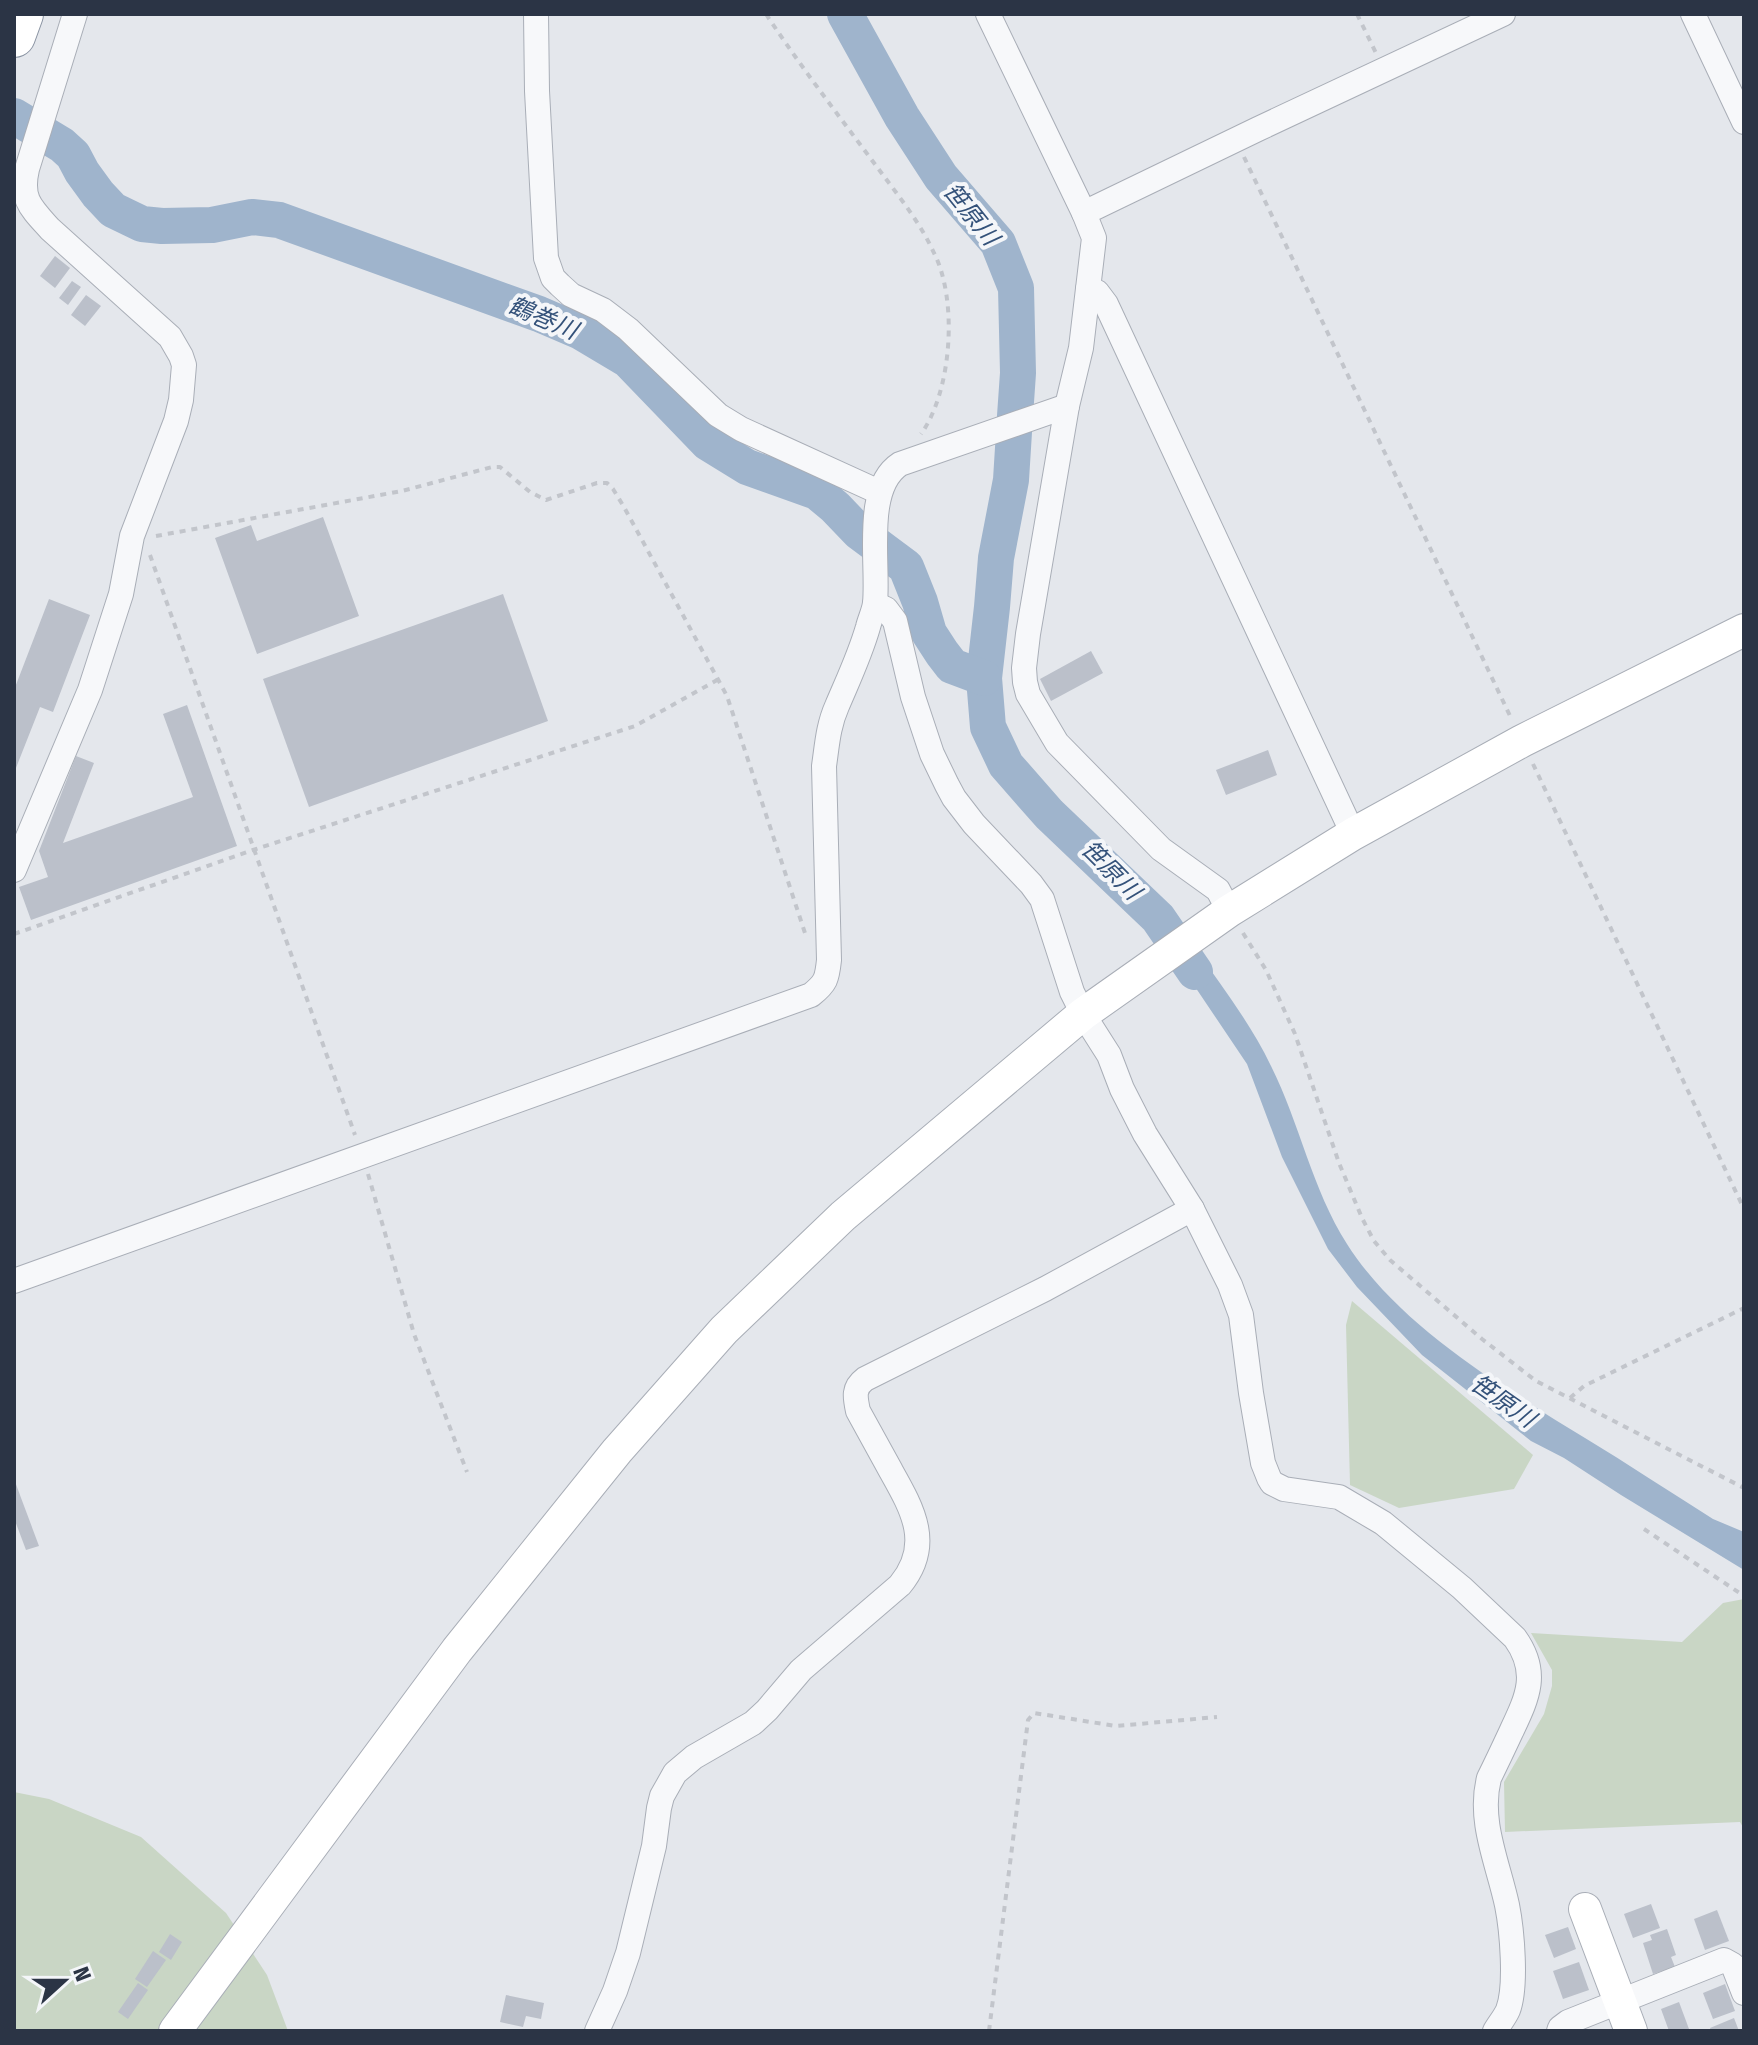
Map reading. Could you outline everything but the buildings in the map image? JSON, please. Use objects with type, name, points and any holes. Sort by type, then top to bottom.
[{"type":"highway","points":[[14,36],[22,14]]},
{"type":"street","points":[[14,870],[90,690],[176,421],[183,385],[184,365],[170,337],[50,229],[27,202],[24,184],[75,14]]},
{"type":"street","points":[[536,14],[546,258],[553,278],[571,295],[603,310],[628,329],[718,415],[878,495]]},
{"type":"street","points":[[988,14],[1094,238],[1081,348],[1067,406],[1028,634],[1024,668],[1028,694],[1057,743],[1161,849],[1218,890],[1229,911]]},
{"type":"street","points":[[1084,213],[1503,14]]},
{"type":"street","points":[[1693,14],[1744,122]]},
{"type":"street","points":[[1088,289],[1097,292],[1106,304],[1353,834]]},
{"type":"street","points":[[14,1281],[811,995],[824,983],[829,960],[824,766],[828,735],[836,707],[863,645],[874,596],[878,495],[886,476],[900,464],[1067,406]]},
{"type":"street","points":[[874,596],[895,621],[913,697],[932,754],[947,785],[974,824],[1042,899],[1072,992],[1109,1055],[1145,1134],[1192,1209],[1230,1285],[1241,1315],[1263,1463],[1272,1483],[1284,1489],[1339,1497],[1383,1523],[1462,1588],[1515,1638],[1524,1656],[1530,1682],[1525,1703],[1487,1786],[1486,1811],[1507,1904],[1513,1973],[1509,2005],[1495,2031]]},
{"type":"street","points":[[175,2031],[457,1650],[617,1451],[724,1330],[843,1216],[1083,1014],[1229,911],[1353,834],[1522,741],[1744,630]]},
{"type":"street","points":[[603,2029],[628,1953],[654,1846],[662,1796],[675,1773],[694,1757],[753,1723],[801,1670],[900,1585],[911,1569],[918,1541],[915,1519],[858,1411],[857,1387],[865,1379],[1045,1289],[1192,1209]]},
{"type":"street","points":[[1585,1909],[1625,2016]]},
{"type":"street","points":[[1559,2031],[1568,2022],[1625,2016],[1724,1960],[1733,1965],[1744,1993]]},
{"type":"path","points":[[766,14],[911,213],[942,273],[948,322],[945,379],[940,398],[920,434]]},
{"type":"path","points":[[1357,14],[1383,70]]},
{"type":"path","points":[[1237,140],[1744,1209]]},
{"type":"path","points":[[467,1472],[414,1334],[362,1155],[138,535],[156,536],[402,491],[497,467],[546,500],[597,483],[607,483],[624,507],[727,696],[808,943],[825,961],[829,960]]},
{"type":"path","points":[[14,934],[253,850],[635,726],[719,679]]},
{"type":"path","points":[[1229,911],[1266,970],[1295,1034],[1339,1163],[1374,1241],[1390,1260],[1536,1381],[1744,1488]]},
{"type":"path","points":[[1570,1398],[1584,1386],[1744,1308]]},
{"type":"path","points":[[1644,1529],[1744,1596]]},
{"type":"path","points":[[989,2031],[1028,1720],[1034,1713],[1116,1726],[1217,1717]]},
{"type":"green space","points":[[1352,1301],[1533,1455],[1514,1489],[1399,1508],[1350,1485],[1346,1325]]},
{"type":"green space","points":[[1744,1599],[1744,1829],[1740,1822],[1505,1832],[1504,1782],[1544,1714],[1552,1686],[1552,1670],[1531,1633],[1682,1642],[1723,1603]]},
{"type":"green space","points":[[14,1792],[49,1799],[141,1837],[226,1913],[267,1975],[288,2031],[14,2031]]},
{"type":"water","points":[[1196,949],[1263,1050],[1281,1088],[1324,1201],[1347,1244],[1369,1274],[1424,1328],[1487,1376],[1713,1519],[1744,1532],[1744,1570],[1564,1458],[1531,1441],[1422,1355],[1357,1287],[1328,1249],[1282,1157],[1247,1064],[1177,960]]},
{"type":"waterway","name":"笹原川","points":[[845,14],[902,117],[941,177],[998,243],[1016,288],[1018,373],[1011,480],[996,558],[984,678],[988,727],[1006,765],[1049,814],[1158,918],[1195,972]]},
{"type":"waterway","name":"鶴巻川","points":[[14,116],[62,145],[73,155],[82,172],[113,210],[142,224],[212,225],[252,217],[279,220],[581,332],[628,360],[708,443],[747,467],[817,492],[859,532],[906,567],[929,633],[942,653],[952,666],[984,678]]}]
